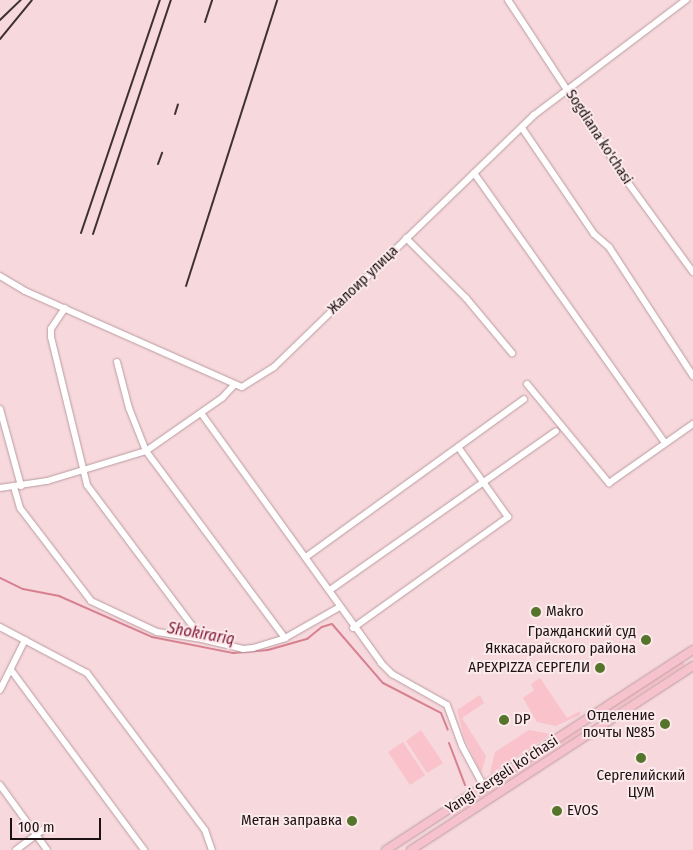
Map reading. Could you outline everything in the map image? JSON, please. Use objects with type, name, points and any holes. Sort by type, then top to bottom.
[{"type":"main road","name":"Yangi Sergeli ko'chasi","points":[[386,850],[693,650]]},
{"type":"main road","name":"Yangi Sergeli ko'chasi","points":[[411,850],[693,666]]},
{"type":"main road","points":[[588,718],[596,730]]},
{"type":"main road","points":[[437,818],[445,828]]},
{"type":"street","name":"Sogdiana ko'chasi","points":[[508,0],[629,184],[693,272]]},
{"type":"street","name":"Жалоир улица","points":[[235,384],[242,387],[274,367],[522,128],[568,89],[686,0]]},
{"type":"street","points":[[522,128],[594,234],[609,247],[693,376]]},
{"type":"street","points":[[474,173],[665,443]]},
{"type":"street","points":[[406,238],[466,298],[512,353]]},
{"type":"street","points":[[0,276],[25,291],[235,384],[201,413],[146,451],[17,487],[0,488]]},
{"type":"street","points":[[65,308],[51,329],[51,337],[87,485],[202,639]]},
{"type":"street","points":[[117,362],[129,408],[146,451],[285,638]]},
{"type":"street","points":[[527,384],[609,483],[693,424]]},
{"type":"street","points":[[306,557],[524,399]]},
{"type":"street","points":[[0,410],[20,508],[91,601],[157,632],[202,639],[243,649],[285,638],[338,608]]},
{"type":"street","points":[[201,413],[330,590],[338,608],[353,628],[392,674],[447,706],[462,746],[484,787]]},
{"type":"street","points":[[330,590],[556,431]]},
{"type":"street","points":[[353,628],[508,518],[458,447]]},
{"type":"street","points":[[0,627],[88,672],[204,830],[212,850]]},
{"type":"street","points":[[0,690],[25,640]]},
{"type":"street","points":[[11,670],[144,850]]},
{"type":"street","points":[[0,785],[47,850]]},
{"type":"street","points":[[16,850],[47,827]]},
{"type":"shaded area","points":[[683,661],[685,665],[601,719],[599,716]]},
{"type":"shaded area","points":[[540,678],[567,718],[580,711],[580,715],[556,726],[537,722],[523,698],[534,690],[531,684]]},
{"type":"shaded area","points":[[480,695],[484,703],[462,718],[486,756],[481,773],[464,737],[457,710]]},
{"type":"shaded area","points":[[585,726],[587,729],[453,816],[451,813]]},
{"type":"shaded area","points":[[421,730],[443,763],[427,773],[406,741]]},
{"type":"shaded area","points":[[529,730],[551,734],[490,774],[495,752]]},
{"type":"shaded area","points":[[403,742],[425,775],[410,785],[388,752]]},
{"type":"waterway","name":"Shokirariq","points":[[0,578],[23,589],[59,596],[152,637],[233,653],[268,650],[307,639],[322,627],[332,624],[383,683],[441,713],[448,730]]},
{"type":"waterway","name":"Shokirariq","points":[[449,743],[465,785]]},
{"type":"railway","points":[[0,20],[21,0]]},
{"type":"railway","points":[[0,39],[32,0]]},
{"type":"railway","points":[[81,233],[160,0]]},
{"type":"railway","points":[[93,234],[171,0]]},
{"type":"railway","points":[[205,22],[212,0]]},
{"type":"railway","points":[[186,286],[277,0]]},
{"type":"railway","points":[[175,114],[178,104]]},
{"type":"railway","points":[[158,164],[162,153]]},
{"type":"place","name":"Makro","points":[[536,612]]},
{"type":"place","name":"Гражданский суд Яккасарайского района","points":[[646,640]]},
{"type":"place","name":"APEXPIZZA СЕРГЕЛИ","points":[[600,668]]},
{"type":"place","name":"DP","points":[[504,720]]},
{"type":"place","name":"Отделение почты №85","points":[[665,724]]},
{"type":"place","name":"Сергелийский ЦУМ","points":[[641,758]]},
{"type":"place","name":"EVOS","points":[[557,811]]},
{"type":"place","name":"Метан заправка","points":[[352,821]]}]
